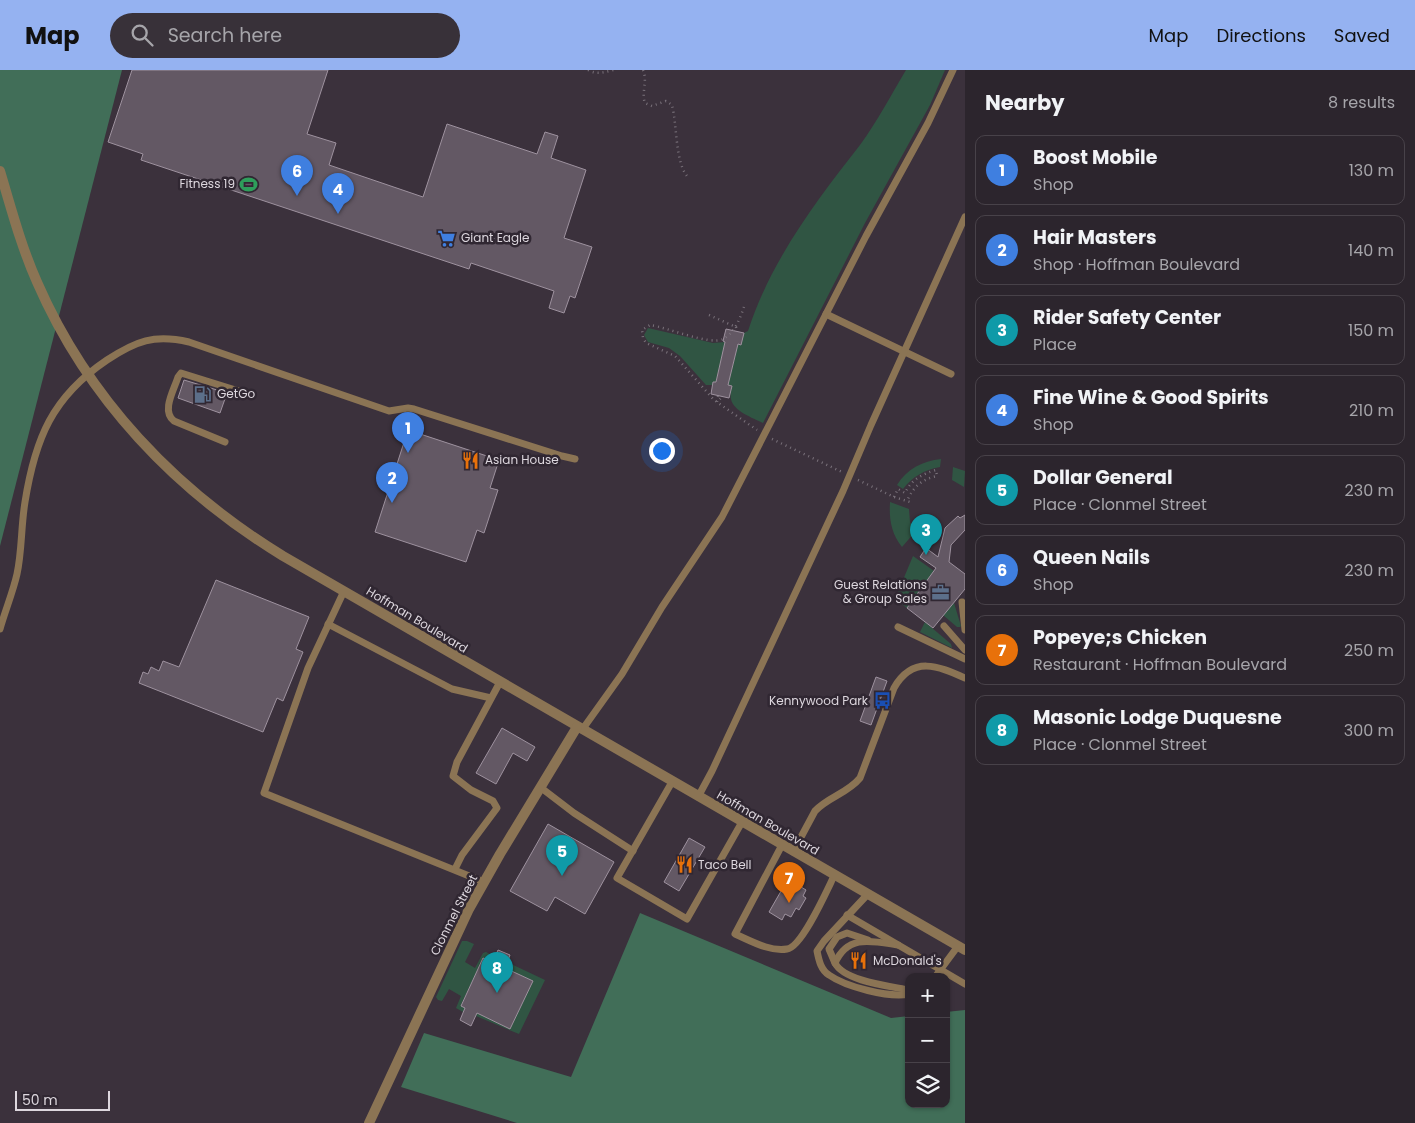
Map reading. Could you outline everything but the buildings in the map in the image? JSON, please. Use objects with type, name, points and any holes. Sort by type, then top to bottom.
[{"type":"street","name":"Hoffman Boulevard","points":[[0,171],[24,250],[37,282],[66,338],[88,373],[126,425],[157,459],[210,506],[256,540],[961,948]]},
{"type":"street","name":"Clonmel Street","points":[[369,1123],[484,882],[540,787],[580,729]]},
{"type":"lane","points":[[580,729],[622,674],[662,607],[722,517],[866,236],[928,124],[952,70]]},
{"type":"lane","points":[[698,797],[724,746],[850,476],[965,216]]},
{"type":"lane","points":[[826,314],[951,374]]},
{"type":"lane","points":[[0,629],[17,575],[25,502],[36,450],[42,433],[62,399],[75,384],[121,351],[137,343],[154,338],[175,339],[245,360],[389,410],[414,409],[575,459]]},
{"type":"lane","points":[[225,442],[174,421],[169,416],[167,410],[178,377],[184,372],[242,392]]},
{"type":"lane","points":[[344,591],[308,668],[264,793],[484,882]]},
{"type":"lane","points":[[962,602],[965,630]]},
{"type":"lane","points":[[328,624],[452,689],[491,698]]},
{"type":"lane","points":[[944,626],[965,650]]},
{"type":"lane","points":[[898,627],[965,659]]},
{"type":"lane","points":[[794,852],[820,805],[850,788],[860,778],[894,688],[901,678],[918,667],[934,666],[941,667],[965,678]]},
{"type":"lane","points":[[455,869],[462,855],[497,808],[493,800],[471,790],[453,776],[457,762],[500,682]]},
{"type":"lane","points":[[672,782],[617,878],[687,918],[742,822]]},
{"type":"lane","points":[[540,787],[574,813],[633,851]]},
{"type":"lane","points":[[782,845],[735,934],[757,944],[777,950],[794,947],[804,933],[834,876]]},
{"type":"lane","points":[[867,895],[847,915],[817,951],[821,966],[829,975],[860,988],[891,996],[905,994]]},
{"type":"lane","points":[[847,915],[965,984]]},
{"type":"lane","points":[[898,945],[847,934],[836,937],[829,949],[838,969],[850,976],[905,989]]},
{"type":"lane","points":[[835,963],[840,952],[845,948],[851,944],[869,940]]},
{"type":"lane","points":[[938,973],[961,948]]},
{"type":"path","points":[[588,70],[600,73],[614,70]]},
{"type":"path","points":[[643,70],[645,79],[643,98],[645,103],[652,106],[666,101],[672,105],[679,152],[684,172],[687,176]]},
{"type":"path","points":[[744,307],[736,327],[724,339],[717,341],[654,326],[647,326],[642,330],[642,338],[646,343],[675,356],[718,402],[740,420],[764,435],[894,497],[908,501],[916,486],[937,476],[936,470],[916,478],[905,493],[898,489],[894,497]]},
{"type":"path","points":[[709,315],[736,327]]},
{"type":"path","points":[[736,327],[737,332]]},
{"type":"path","points":[[718,402],[720,396]]},
{"type":"green space","points":[[0,70],[122,70],[0,546]]},
{"type":"green space","points":[[906,70],[945,70],[930,105],[865,223],[763,423],[739,411],[731,399],[732,386],[728,385],[738,344],[741,345],[744,333],[748,331],[757,305],[796,233],[866,136]]},
{"type":"green space","points":[[648,328],[713,343],[725,342],[716,382],[713,382],[713,385],[706,385],[680,356],[669,348],[648,342],[644,335]]},
{"type":"green space","points":[[941,459],[940,467],[919,475],[903,489],[897,485],[910,470],[928,462]]},
{"type":"green space","points":[[953,467],[965,471],[964,487],[952,480]]},
{"type":"green space","points":[[890,502],[909,509],[910,522],[915,532],[902,547],[895,536],[892,526]]},
{"type":"green space","points":[[913,556],[934,571],[907,608],[895,599]]},
{"type":"green space","points":[[954,603],[960,627],[957,627],[943,615]]},
{"type":"green space","points":[[925,622],[951,644],[952,648],[920,632]]},
{"type":"green space","points":[[640,913],[891,1018],[905,1016],[905,1108],[950,1108],[950,1012],[965,1010],[965,1123],[517,1123],[401,1087],[424,1033],[571,1077]]},
{"type":"green space","points":[[462,941],[474,944],[465,962],[475,968],[483,953],[486,952],[495,957],[492,962],[483,958],[461,1005],[465,1008],[463,1012],[456,1008],[461,996],[449,989],[442,1001],[436,997]]},
{"type":"green space","points":[[507,962],[545,980],[519,1034],[476,1016],[477,1013],[510,1029],[533,981],[505,968]]},
{"type":"place","name":"Fitness 19","points":[[249,184]]},
{"type":"place","name":"Queen Nails","points":[[297,196]]},
{"type":"place","name":"Fine Wine & Good Spirits","points":[[338,214]]},
{"type":"place","name":"Giant Eagle","points":[[447,238]]},
{"type":"place","name":"GetGo","points":[[203,394]]},
{"type":"place","name":"Boost Mobile","points":[[408,453]]},
{"type":"place","name":"Asian House","points":[[471,460]]},
{"type":"place","name":"Hair Masters","points":[[392,503]]},
{"type":"place","name":"Rider Safety Center","points":[[926,555]]},
{"type":"place","name":"Guest Relations & Group Sales","points":[[941,592]]},
{"type":"place","name":"Kennywood Park","points":[[882,701]]},
{"type":"place","name":"Taco Bell","points":[[684,865]]},
{"type":"place","name":"Dollar General","points":[[562,876]]},
{"type":"place","name":"Popeye;s Chicken","points":[[789,903]]},
{"type":"place","name":"McDonald's","points":[[859,961]]},
{"type":"place","name":"Masonic Lodge Duquesne","points":[[497,993]]}]
